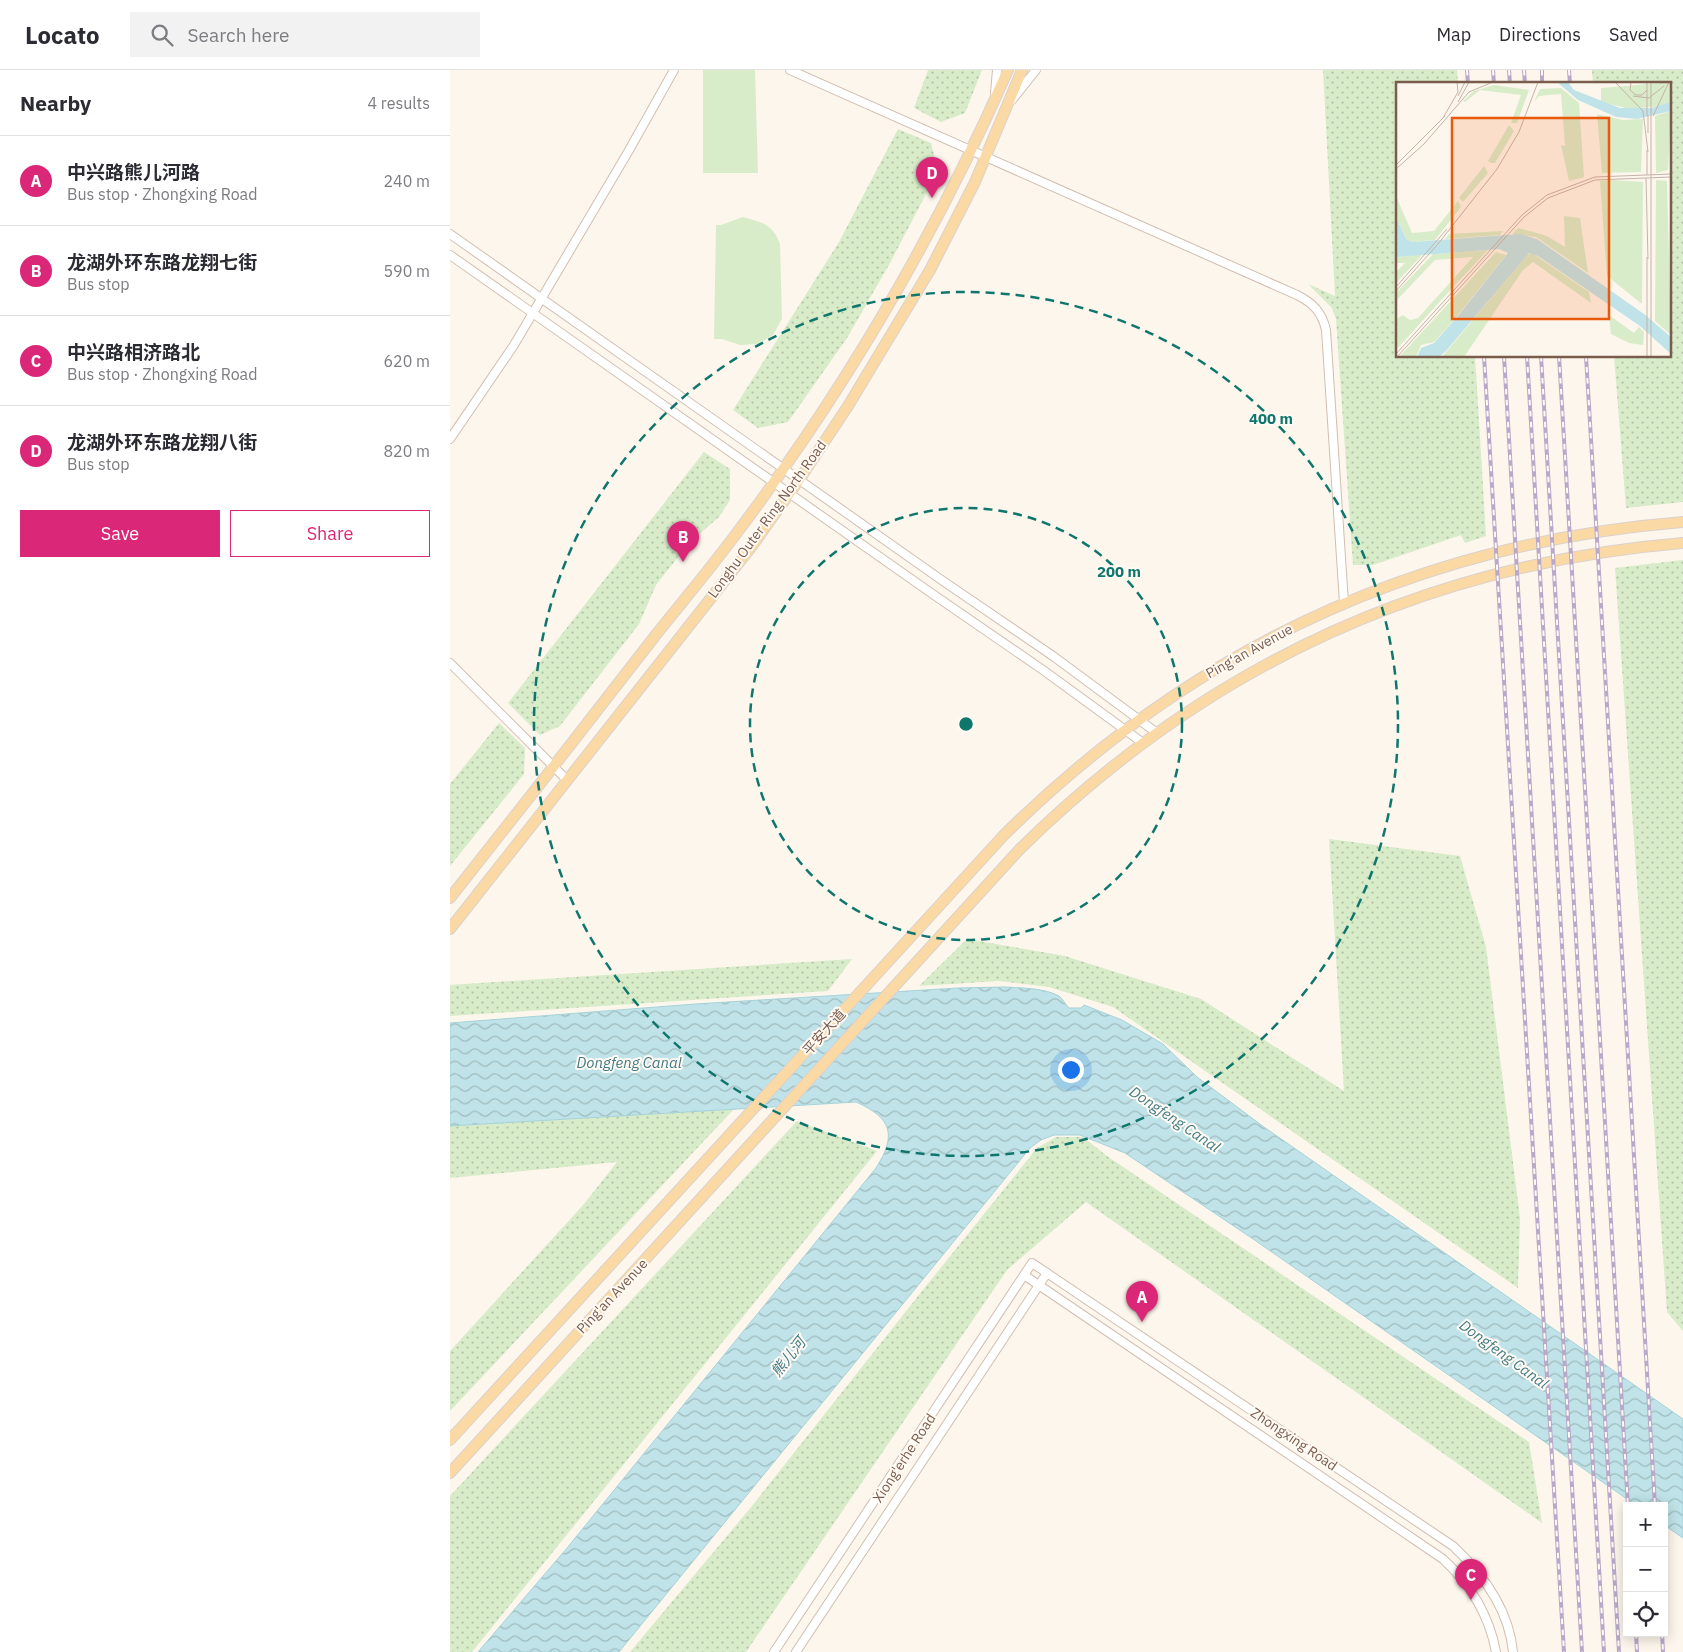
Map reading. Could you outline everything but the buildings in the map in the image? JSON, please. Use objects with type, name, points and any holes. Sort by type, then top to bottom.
[{"type":"main road","name":"Longhu Outer Ring North Road","points":[[450,898],[736,534],[783,469],[872,332],[913,261],[971,150],[1008,70]]},
{"type":"main road","name":"Longhu Outer Ring North Road","points":[[450,929],[752,546],[799,480],[853,398],[930,270],[975,182],[1022,70]]},
{"type":"main road","name":"Ping‘an Avenue","points":[[904,945],[985,855],[1028,811],[1061,781],[1125,730],[1218,667],[1307,619],[1424,574],[1493,553],[1572,536],[1683,522]]},
{"type":"main road","name":"Ping‘an Avenue","points":[[920,960],[988,883],[1043,826],[1075,797],[1143,743],[1209,697],[1270,662],[1316,638],[1372,614],[1498,574],[1607,552],[1683,544]]},
{"type":"main road","name":"平安大道","points":[[744,1119],[904,945]]},
{"type":"main road","name":"平安大道","points":[[775,1118],[920,960]]},
{"type":"main road","name":"Ping'an Avenue","points":[[450,1473],[775,1118]]},
{"type":"main road","name":"Ping'an Avenue","points":[[450,1440],[744,1119]]},
{"type":"street","points":[[450,438],[514,345],[542,299],[674,70]]},
{"type":"street","points":[[790,70],[1308,301],[1319,312],[1326,330],[1344,604]]},
{"type":"street","points":[[995,99],[997,70]]},
{"type":"street","points":[[1006,108],[1036,70]]},
{"type":"street","points":[[450,234],[783,469],[1060,661],[1157,733]]},
{"type":"street","points":[[450,255],[1043,670],[1143,743]]},
{"type":"street","points":[[450,663],[566,780]]},
{"type":"street","name":"Zhongxing Road","points":[[1032,1263],[1453,1546],[1476,1570],[1490,1589],[1501,1609],[1513,1652]]},
{"type":"street","name":"Xiong'erhe Road","points":[[774,1652],[1032,1263]]},
{"type":"street","name":"Xiong'erhe Road","points":[[796,1652],[1047,1273]]},
{"type":"street","name":"Zhongxing Road","points":[[1024,1276],[1442,1559],[1464,1580],[1476,1597],[1486,1616],[1496,1652]]},
{"type":"green space","points":[[703,70],[755,70],[758,173],[703,173]]},
{"type":"green space","points":[[928,70],[982,70],[965,113],[941,122],[914,108]]},
{"type":"green space","points":[[1323,70],[1457,70],[1458,82],[1396,82],[1396,358],[1475,358],[1486,536],[1465,543],[1461,535],[1373,565],[1353,565],[1336,319],[1332,308],[1308,284],[1335,296]]},
{"type":"green space","points":[[1592,70],[1683,70],[1683,502],[1626,508],[1614,358],[1670,358],[1670,82],[1593,82]]},
{"type":"green space","points":[[898,129],[931,143],[938,171],[890,263],[847,338],[788,422],[758,428],[733,410],[839,242]]},
{"type":"green space","points":[[743,217],[766,225],[774,232],[780,244],[782,319],[773,335],[758,344],[740,345],[722,339],[714,339],[716,225]]},
{"type":"green space","points":[[704,452],[730,469],[730,500],[719,517],[690,542],[656,585],[639,624],[560,726],[540,735],[508,703]]},
{"type":"green space","points":[[1683,560],[1683,1331],[1667,1312],[1615,568]]},
{"type":"green space","points":[[499,723],[525,748],[524,774],[450,866],[450,784]]},
{"type":"green space","points":[[1329,839],[1460,856],[1486,947],[1520,1218],[1518,1288],[1113,1007],[1049,987],[999,981],[919,986],[967,939],[1065,956],[1201,999],[1344,1091]]},
{"type":"green space","points":[[852,959],[828,991],[450,1016],[450,985]]},
{"type":"green space","points":[[734,1109],[450,1411],[450,1351],[584,1204],[617,1162],[450,1178],[450,1126]]},
{"type":"green space","points":[[797,1121],[877,1151],[472,1652],[450,1652],[450,1496]]},
{"type":"green space","points":[[1056,1137],[1083,1137],[1107,1156],[1529,1442],[1542,1523],[1086,1202],[1007,1270],[746,1652],[630,1652],[752,1506],[1037,1148]]},
{"type":"water","points":[[1005,987],[1047,991],[1059,996],[1069,1008],[1081,1008],[1084,1005],[1122,1020],[1163,1044],[1197,1077],[1264,1127],[1683,1419],[1683,1538],[1668,1528],[1668,1502],[1631,1502],[1256,1241],[1125,1153],[1080,1135],[1054,1135],[1041,1140],[1030,1148],[619,1652],[478,1652],[567,1548],[876,1168],[887,1146],[888,1137],[884,1121],[877,1114],[856,1102],[450,1126],[450,1023],[695,1004],[957,988]]},
{"type":"railway","points":[[1467,70],[1468,82]]},
{"type":"railway","points":[[1493,70],[1494,82]]},
{"type":"railway","points":[[1509,70],[1510,82]]},
{"type":"railway","points":[[1524,70],[1525,82]]},
{"type":"railway","points":[[1542,70],[1542,82]]},
{"type":"railway","points":[[1569,70],[1570,82]]},
{"type":"railway","points":[[1484,358],[1564,1652]]},
{"type":"railway","points":[[1504,358],[1582,1652]]},
{"type":"railway","points":[[1527,358],[1604,1652]]},
{"type":"railway","points":[[1541,358],[1619,1652]]},
{"type":"railway","points":[[1559,358],[1628,1502]]},
{"type":"railway","points":[[1586,358],[1655,1502]]},
{"type":"railway","points":[[1636,1637],[1637,1652]]},
{"type":"railway","points":[[1662,1637],[1663,1652]]},
{"type":"place","name":"龙湖外环东路龙翔八街","points":[[932,198]]},
{"type":"place","name":"龙湖外环东路龙翔七街","points":[[683,562]]},
{"type":"place","name":"中兴路熊儿河路","points":[[1142,1322]]},
{"type":"place","name":"中兴路相济路北","points":[[1471,1600]]},
{"type":"water label","name":"Dongfeng Canal","points":[[629,1062]]},
{"type":"water label","name":"Dongfeng Canal","points":[[1175,1119]]},
{"type":"water label","name":"Dongfeng Canal","points":[[1504,1354]]},
{"type":"water label","name":"熊儿河","points":[[788,1357]]}]
